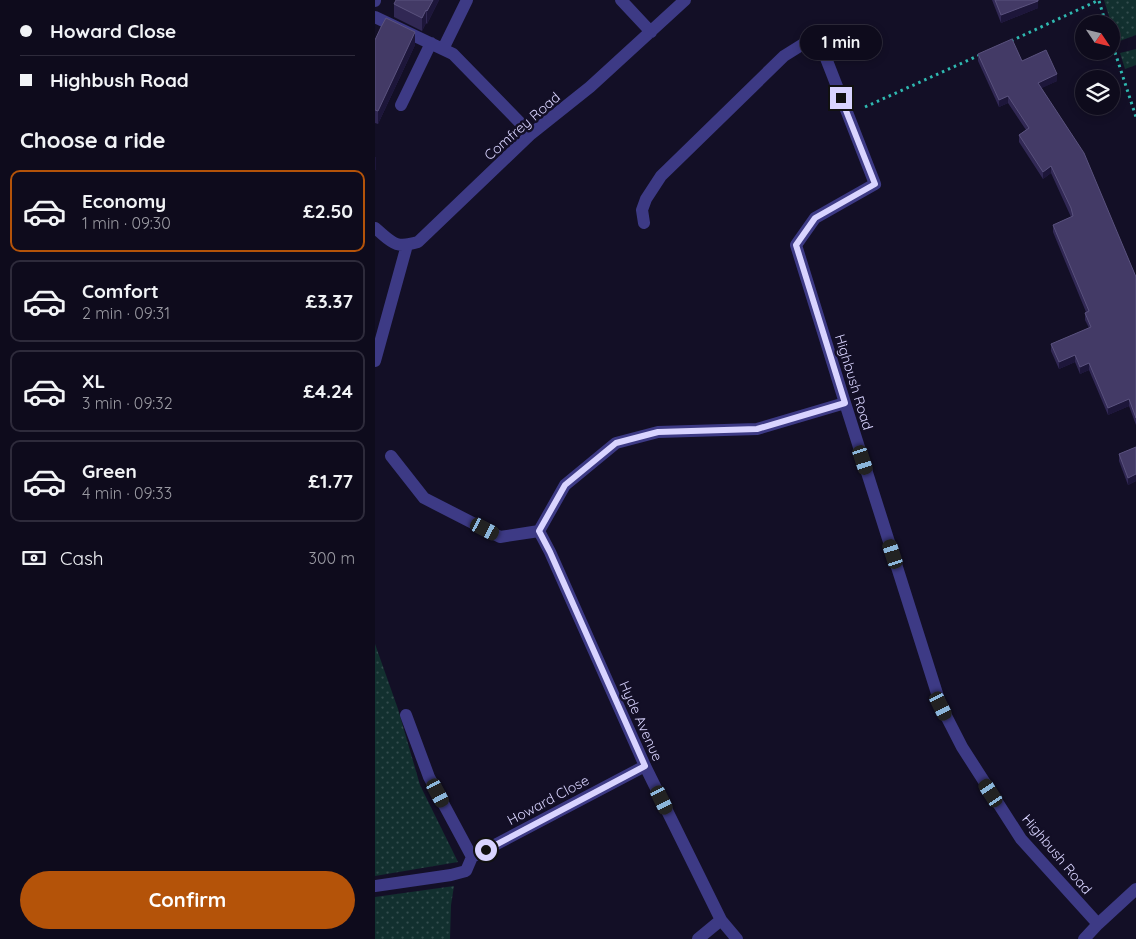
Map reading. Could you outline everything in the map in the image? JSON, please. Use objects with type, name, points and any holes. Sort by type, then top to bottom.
[{"type":"street","points":[[443,49],[467,0]]},
{"type":"street","points":[[621,0],[651,32]]},
{"type":"street","name":"Comfrey Road","points":[[407,245],[418,242],[531,134],[590,87],[685,0]]},
{"type":"street","points":[[375,17],[453,54],[531,134]]},
{"type":"street","name":"Highbush Road","points":[[644,223],[643,210],[646,199],[661,176],[784,56],[808,41],[822,48],[875,184],[815,218],[796,245],[845,403],[941,706],[962,747],[1021,839],[1098,924]]},
{"type":"street","points":[[401,105],[431,43]]},
{"type":"street","points":[[375,228],[393,244],[407,245],[375,361]]},
{"type":"street","points":[[391,456],[424,498],[500,536],[539,531],[565,485],[616,443],[658,432],[757,429],[845,403]]},
{"type":"street","name":"Hyde Avenue","points":[[539,531],[645,766],[721,920],[737,939]]},
{"type":"street","points":[[406,715],[429,777],[472,857]]},
{"type":"street","name":"Howard Close","points":[[376,886],[466,870],[472,857],[645,766]]},
{"type":"street","points":[[1084,939],[1136,889]]},
{"type":"street","points":[[698,939],[721,920]]},
{"type":"path","points":[[1004,44],[1099,0],[1103,15]]},
{"type":"path","points":[[848,114],[987,52]]},
{"type":"path","points":[[1117,60],[1136,117]]},
{"type":"green space","points":[[1104,0],[1136,0],[1136,35],[1120,41],[1120,15],[1109,15]]},
{"type":"green space","points":[[1136,49],[1136,65],[1125,69],[1120,53]]},
{"type":"green space","points":[[375,644],[398,709],[420,785],[458,862],[375,876]]},
{"type":"green space","points":[[454,886],[451,905],[450,939],[375,939],[375,897]]},
{"type":"building","points":[[396,0],[433,0],[422,18],[394,4]]},
{"type":"building","points":[[995,0],[1038,0],[1038,1],[1001,15]]},
{"type":"building","points":[[386,18],[415,32],[378,111],[375,110],[375,40]]},
{"type":"building","points":[[1012,39],[1022,61],[1046,50],[1057,74],[1038,83],[1084,153],[1136,277],[1136,418],[1129,399],[1108,408],[1089,363],[1080,367],[1075,355],[1059,362],[1051,344],[1091,327],[1085,313],[1089,311],[1053,225],[1073,216],[1071,208],[1051,166],[1043,172],[1019,135],[1029,128],[1008,96],[999,100],[978,54]]},
{"type":"building","points":[[1136,447],[1136,474],[1128,478],[1119,454]]},
{"type":"route","points":[[486,850],[645,766],[539,531],[565,485],[616,443],[658,432],[757,429],[845,403],[796,245],[815,218],[875,184],[841,98]]}]
